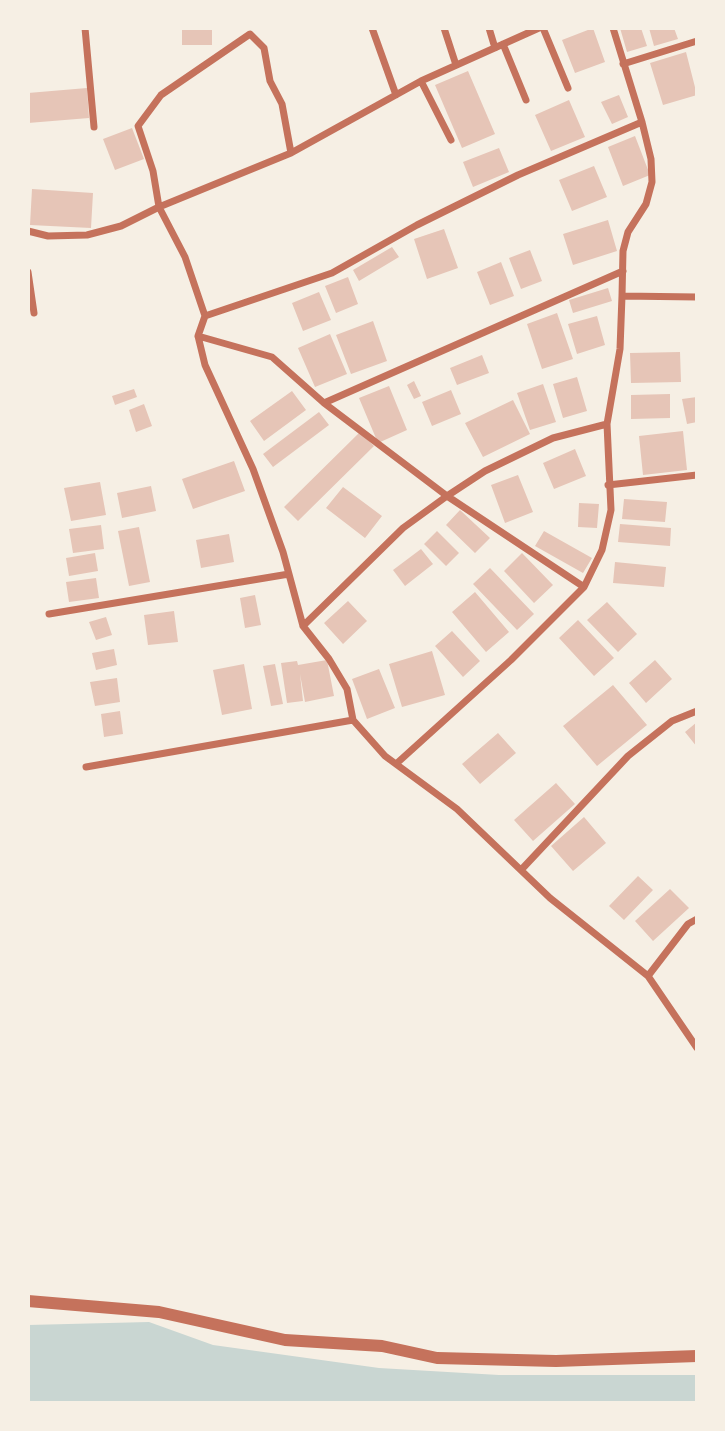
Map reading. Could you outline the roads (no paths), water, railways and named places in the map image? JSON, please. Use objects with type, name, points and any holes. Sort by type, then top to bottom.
[{"type":"street","points":[[85,28],[94,127]]},
{"type":"street","points":[[372,28],[396,95]]},
{"type":"street","points":[[444,28],[456,65]]},
{"type":"street","points":[[489,28],[526,100]]},
{"type":"street","points":[[28,230],[48,236],[87,235],[121,226],[159,207],[291,153],[421,82],[537,28],[568,88]]},
{"type":"street","points":[[396,764],[511,660],[584,587],[602,550],[611,510],[607,424],[620,349],[623,250],[628,232],[646,204],[652,182],[651,159],[642,121],[613,28]]},
{"type":"street","points":[[291,153],[282,104],[270,81],[264,48],[250,34],[161,95],[138,125],[153,171],[159,207],[189,265],[205,316],[198,336],[205,365],[253,469],[289,574],[303,626],[329,659],[347,690],[353,720],[385,756],[457,809],[550,898],[648,976],[697,1048]]},
{"type":"street","points":[[623,64],[697,41]]},
{"type":"street","points":[[421,82],[451,140]]},
{"type":"street","points":[[205,316],[332,274],[417,225],[518,175],[642,121]]},
{"type":"street","points":[[324,403],[623,271]]},
{"type":"street","points":[[28,272],[34,313]]},
{"type":"street","points":[[622,296],[697,297]]},
{"type":"street","points":[[198,336],[271,357],[324,403],[447,496],[584,587]]},
{"type":"street","points":[[303,626],[403,528],[447,496],[485,471],[553,438],[607,424]]},
{"type":"street","points":[[608,485],[697,475]]},
{"type":"street","points":[[49,614],[289,574]]},
{"type":"street","points":[[521,870],[628,756],[671,721],[697,711]]},
{"type":"street","points":[[86,767],[353,720]]},
{"type":"street","points":[[648,976],[688,924],[697,919]]},
{"type":"street","points":[[28,1301],[159,1312],[285,1340],[382,1346],[436,1358],[556,1361],[697,1356]]}]
